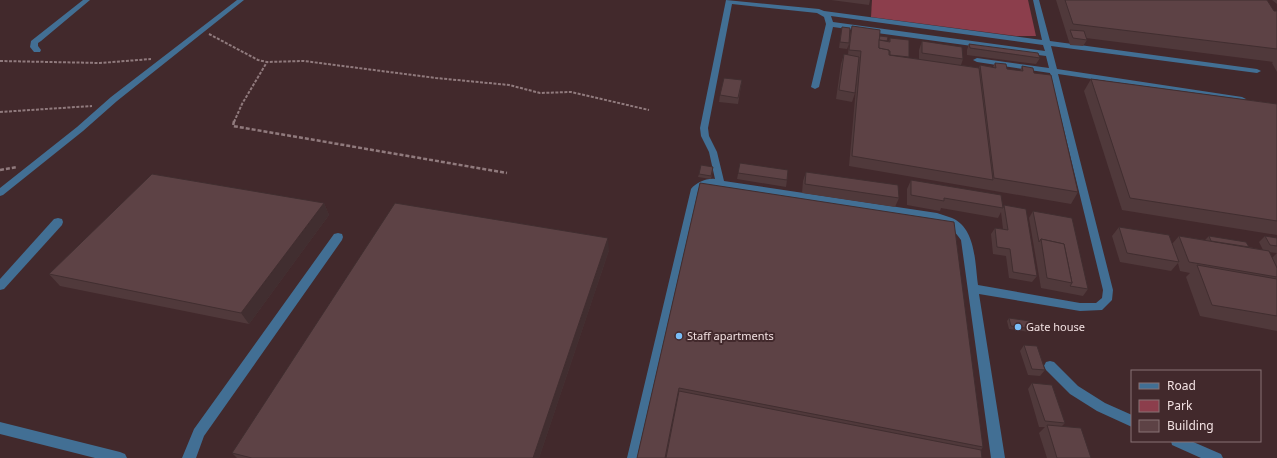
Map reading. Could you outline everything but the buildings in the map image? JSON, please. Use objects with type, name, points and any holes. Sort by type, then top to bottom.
[{"type":"street","points":[[37,50],[34,47],[34,43],[38,39],[87,0]]},
{"type":"street","points":[[0,193],[75,134],[113,100],[164,59],[241,0]]},
{"type":"street","points":[[975,289],[1080,307],[1098,307],[1107,300],[1108,290],[1036,0]]},
{"type":"street","points":[[720,183],[713,152],[705,136],[704,128],[729,1],[1257,71]]},
{"type":"street","points":[[815,87],[830,24],[824,13]]},
{"type":"street","points":[[830,24],[1050,54]]},
{"type":"street","points":[[977,60],[1242,99]]},
{"type":"street","points":[[634,458],[696,189],[710,182],[937,217],[950,221],[959,229],[966,239],[975,289],[998,458]]},
{"type":"street","points":[[0,286],[58,222]]},
{"type":"street","points":[[189,458],[199,433],[338,237]]},
{"type":"street","points":[[1050,366],[1074,390],[1100,407],[1131,421]]},
{"type":"street","points":[[0,428],[120,458]]},
{"type":"street","points":[[1179,442],[1216,458]]},
{"type":"path","points":[[203,28],[214,38],[229,44],[258,60],[268,62],[304,61],[436,78],[508,85],[540,93],[571,92],[649,110]]},
{"type":"path","points":[[0,61],[100,63],[164,59]]},
{"type":"path","points":[[268,62],[238,112],[233,123],[234,126],[507,172]]},
{"type":"path","points":[[0,112],[83,107],[113,100]]},
{"type":"green space","points":[[872,0],[1028,0],[1036,36],[1016,36],[871,17]]},
{"type":"place","name":"Gate house","points":[[1018,327]]},
{"type":"place","name":"Staff apartments","points":[[679,336]]}]
